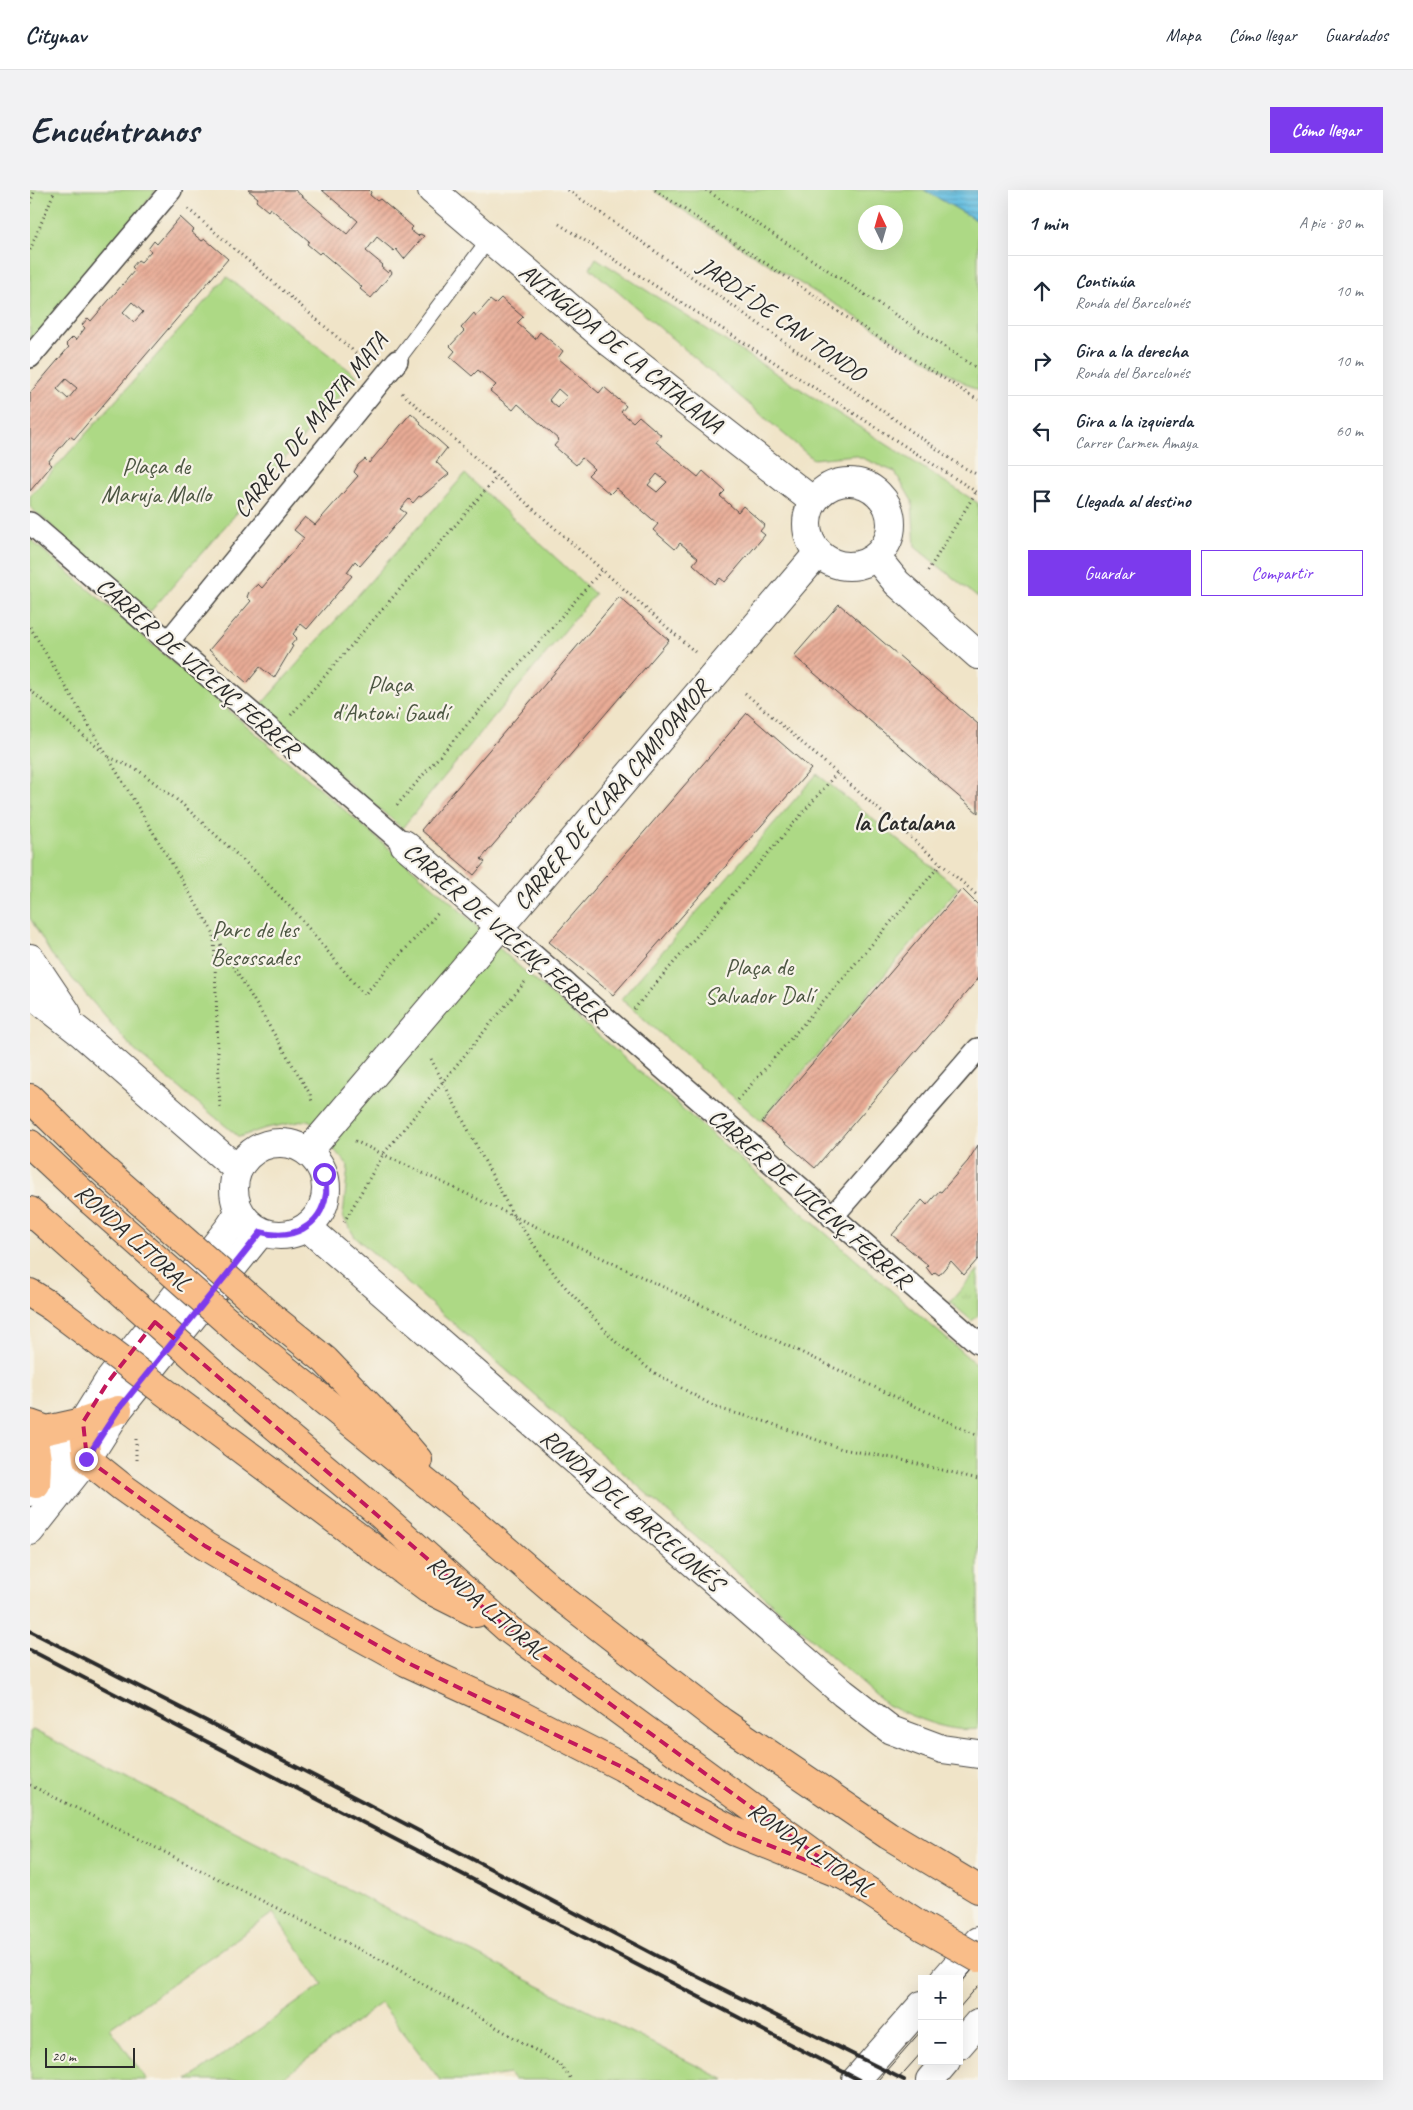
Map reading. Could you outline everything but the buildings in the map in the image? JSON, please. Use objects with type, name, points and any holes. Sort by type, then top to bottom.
[{"type":"highway","points":[[30,1098],[94,1161],[269,1314],[325,1360],[396,1434],[455,1506]]},
{"type":"highway","name":"RONDA LITORAL","points":[[30,1144],[90,1200],[245,1337],[455,1506],[563,1599],[722,1722],[888,1835],[971,1885]]},
{"type":"highway","name":"RONDA LITORAL","points":[[30,1211],[219,1378],[381,1515],[508,1629],[845,1876],[924,1927],[978,1958]]},
{"type":"highway","points":[[41,1300],[428,1588],[508,1629]]},
{"type":"highway","points":[[30,1424],[47,1430],[83,1422],[118,1410]]},
{"type":"highway","points":[[83,1422],[86,1459],[205,1546],[406,1662],[515,1712],[622,1767],[734,1831],[845,1876]]},
{"type":"highway","points":[[30,1435],[37,1454],[33,1488]]},
{"type":"street","name":"AVINGUDA DE LA CATALANA","points":[[432,190],[612,344],[813,501]]},
{"type":"street","points":[[30,357],[170,191]]},
{"type":"street","name":"CARRER DE MARTA MATA","points":[[168,642],[390,369]]},
{"type":"street","points":[[850,481],[865,484],[877,492],[887,503],[891,518],[891,532],[886,546],[876,557],[864,564],[846,566],[828,561],[810,541],[806,528],[807,514],[813,501],[823,490],[836,483],[850,481]]},
{"type":"street","name":"CARRER DE VICENÇ FERRER","points":[[30,523],[500,926],[978,1343]]},
{"type":"street","name":"CARRER DE CLARA CAMPOAMOR","points":[[308,1152],[818,552]]},
{"type":"street","points":[[876,557],[897,583],[978,655]]},
{"type":"street","points":[[30,958],[81,1033]]},
{"type":"street","points":[[30,994],[81,1033],[237,1169]]},
{"type":"street","points":[[832,1217],[978,1049]]},
{"type":"street","points":[[280,1143],[299,1147],[308,1152],[315,1158],[324,1174],[326,1192],[322,1209],[307,1227],[288,1235],[273,1236],[261,1232],[239,1213],[232,1190],[237,1169],[247,1155],[262,1146],[280,1143]]},
{"type":"street","points":[[33,1488],[83,1422],[108,1382],[239,1213]]},
{"type":"street","name":"RONDA DEL BARCELONÉS","points":[[307,1227],[843,1693],[891,1730],[942,1749],[978,1754]]},
{"type":"street","points":[[30,1531],[86,1459],[118,1410],[261,1232]]},
{"type":"street","points":[[948,1975],[978,1941]]},
{"type":"street","points":[[856,2080],[918,2010]]},
{"type":"street","points":[[963,2040],[978,2023]]},
{"type":"street","points":[[930,2080],[943,2065]]},
{"type":"lane","name":"CARRER DE MARTA MATA","points":[[390,369],[489,239]]},
{"type":"path","points":[[30,203],[36,190]]},
{"type":"path","points":[[30,250],[55,190]]},
{"type":"path","name":"JARDÍ DE CAN TONDO","points":[[568,190],[961,466],[978,475]]},
{"type":"path","name":"JARDÍ DE CAN TONDO","points":[[655,190],[851,320],[978,400]]},
{"type":"path","points":[[706,190],[978,369]]},
{"type":"path","points":[[170,191],[390,369],[497,477],[697,654]]},
{"type":"path","name":"JARDÍ DE CAN TONDO","points":[[559,224],[977,493],[928,571]]},
{"type":"path","points":[[275,733],[497,477]]},
{"type":"path","points":[[381,824],[602,570]]},
{"type":"path","points":[[30,627],[310,1094],[316,1115],[328,1127],[338,1135],[361,1142],[978,1436]]},
{"type":"path","points":[[30,690],[107,756],[138,770],[181,804],[258,874],[319,940],[364,995],[460,892]]},
{"type":"path","points":[[745,692],[978,896]]},
{"type":"path","points":[[617,1029],[837,773]]},
{"type":"path","points":[[721,1120],[941,864]]},
{"type":"path","points":[[214,934],[220,1108]]},
{"type":"path","points":[[341,1227],[384,1153],[530,976]]},
{"type":"path","points":[[431,1059],[513,1215],[558,1279],[616,1342],[653,1372],[717,1408],[767,1422],[842,1449],[898,1459],[978,1479]]},
{"type":"path","points":[[30,1786],[387,1963],[559,2064],[572,2080]]},
{"type":"highlighted area","points":[[155,1322],[508,1629],[845,1876],[734,1831],[622,1767],[406,1662],[205,1546],[87,1459],[83,1422],[108,1382]]},
{"type":"green space","points":[[30,190],[156,190],[30,351]]},
{"type":"green space","points":[[653,190],[924,190],[978,221],[978,391],[724,237]]},
{"type":"green space","points":[[596,258],[978,503],[978,598],[915,547],[912,501],[895,472],[855,455],[813,459],[590,268]]},
{"type":"green space","name":"Plaça de Maruja Mallo","points":[[227,277],[357,376],[150,612],[30,507],[30,496]]},
{"type":"green space","name":"Plaça d'Antoni Gaudí","points":[[465,474],[595,594],[402,828],[259,707]]},
{"type":"green space","name":"Parc de les Besossades","points":[[30,539],[450,901],[514,962],[978,1366],[978,1729],[954,1729],[931,1723],[887,1705],[355,1237],[343,1217],[348,1166],[309,1120],[266,1128],[239,1137],[134,1050],[51,954],[30,918]]},
{"type":"green space","name":"Plaça de Salvador Dalí","points":[[817,774],[958,888],[761,1121],[621,999]]},
{"type":"green space","points":[[978,1270],[978,1315],[972,1321],[950,1302]]},
{"type":"green space","points":[[33,1730],[725,2080],[514,2080],[509,2074],[470,2080],[440,2080],[381,2003],[280,2080],[188,2080],[323,1984],[273,1913],[110,2028],[147,2080],[30,2080],[30,1732]]},
{"type":"water","points":[[924,190],[978,190],[978,221]]},
{"type":"tram line","points":[[963,1980],[978,1963]]},
{"type":"tram line","points":[[963,2003],[978,1986]]},
{"type":"tram line","points":[[878,2080],[918,2035]]},
{"type":"tram line","points":[[897,2080],[918,2056]]},
{"type":"railway","points":[[30,1631],[318,1778],[657,1956],[904,2080]]},
{"type":"railway","points":[[30,1650],[859,2080]]},
{"type":"district","name":"la Catalana","points":[[904,822]]},
{"type":"route","points":[[86,1459],[118,1410],[261,1232],[273,1236],[288,1235],[307,1227],[322,1209],[326,1192],[324,1174]]}]
